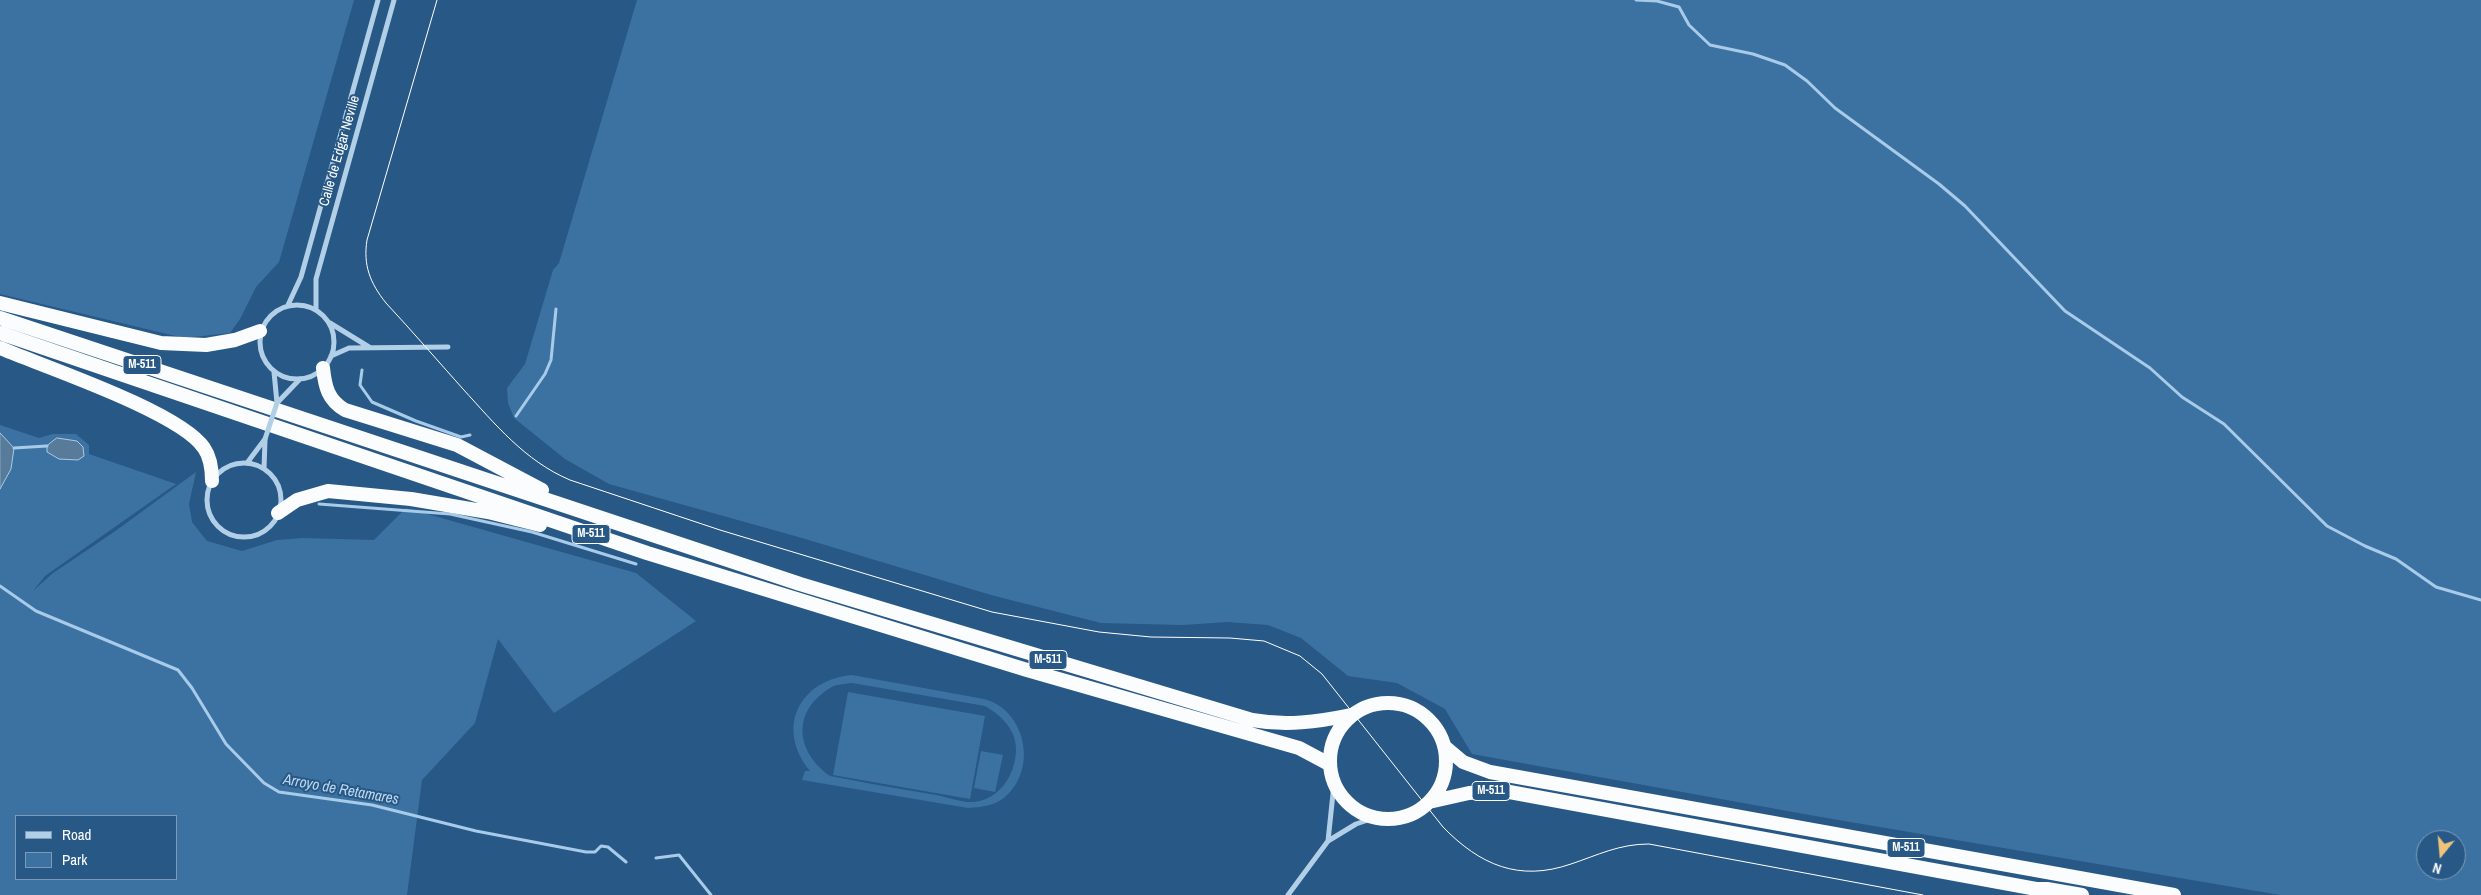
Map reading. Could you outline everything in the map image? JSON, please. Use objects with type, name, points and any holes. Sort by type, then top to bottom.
[{"type":"highway","points":[[0,303],[161,343],[206,345],[235,340],[260,331]]},
{"type":"highway","name":"M-511","points":[[0,318],[810,587],[1252,720],[1274,724],[1296,724],[1351,715],[1377,704],[1406,705],[1430,721],[1444,746],[1463,762],[1490,772],[2174,895]]},
{"type":"highway","name":"M-511","points":[[0,333],[647,552],[1027,670],[1299,748],[1329,764]]},
{"type":"highway","points":[[0,348],[136,404],[178,426],[196,438],[205,449],[210,459],[212,481]]},
{"type":"highway","points":[[323,368],[329,396],[333,402],[345,410],[457,445],[531,486],[552,494],[585,511]]},
{"type":"highway","points":[[278,513],[297,500],[322,492],[390,496],[488,512],[647,552]]},
{"type":"highway","name":"M-511","points":[[1351,715],[1334,737],[1329,764],[1334,784],[1350,806],[1374,818],[1404,817],[1430,802],[1469,793],[1504,792],[2040,892],[2046,889],[2082,895]]},
{"type":"highway","name":"M-511","points":[[1430,802],[1441,786],[1444,776],[1446,766],[1444,746]]},
{"type":"street","name":"Calle de Edgar Neville","points":[[288,305],[301,276],[378,0]]},
{"type":"street","name":"Calle de Edgar Neville","points":[[316,310],[316,279],[394,0]]},
{"type":"street","points":[[330,323],[333,332],[331,356],[323,368],[316,374],[300,379],[282,376],[274,372],[261,354],[260,331],[271,314],[288,305],[307,306],[316,310],[330,323],[369,347]]},
{"type":"street","points":[[331,356],[348,348],[448,347]]},
{"type":"street","points":[[264,469],[265,439],[277,403],[274,372]]},
{"type":"street","points":[[277,403],[300,379]]},
{"type":"street","points":[[247,464],[265,439]]},
{"type":"street","points":[[247,464],[264,469],[275,481],[280,497],[278,513],[269,526],[258,534],[242,537],[225,532],[218,527],[209,513],[207,498],[212,481],[227,467],[247,464]]},
{"type":"street","points":[[1328,841],[1334,784]]},
{"type":"street","points":[[1288,895],[1328,841],[1356,824],[1374,818]]},
{"type":"green space","points":[[0,0],[354,0],[279,262],[256,287],[240,319],[230,333],[184,338],[0,294]]},
{"type":"green space","points":[[637,0],[2481,0],[2481,895],[2280,895],[1815,816],[1472,754],[1445,709],[1397,683],[1348,676],[1301,638],[1268,625],[1227,622],[1183,625],[1101,623],[991,595],[802,538],[609,484],[565,459],[514,418],[508,403],[507,388],[525,364],[553,270],[559,263]]},
{"type":"green space","points":[[0,425],[39,438],[53,434],[76,434],[89,445],[89,454],[176,484],[45,576],[33,591],[53,573],[114,532],[196,472],[189,504],[192,522],[207,541],[242,551],[277,540],[303,538],[374,540],[406,508],[636,573],[696,621],[554,713],[498,639],[475,723],[422,780],[407,895],[0,895]]},
{"type":"green space","points":[[852,675],[984,699],[998,705],[1010,715],[1018,727],[1023,742],[1024,757],[1022,771],[1015,785],[1005,797],[992,804],[968,808],[802,780],[805,771],[810,771],[800,755],[794,739],[794,723],[798,709],[806,696],[818,686],[834,679]],"holes":[[[852,683],[985,706],[997,714],[1011,730],[1016,743],[1015,760],[1009,777],[998,791],[983,800],[974,802],[960,801],[830,776],[810,756],[805,744],[804,720],[809,708],[817,698],[830,688],[840,684]]]},
{"type":"green space","points":[[848,692],[985,716],[970,799],[833,775]]},
{"type":"green space","points":[[981,751],[1003,755],[995,792],[974,788]]},
{"type":"shaded area","points":[[0,433],[14,448],[11,469],[0,489]]},
{"type":"shaded area","points":[[57,438],[77,441],[83,447],[84,456],[78,460],[59,459],[47,452],[47,446]]},
{"type":"waterway","points":[[1636,0],[1657,1],[1679,7],[1689,25],[1710,45],[1753,54],[1785,65],[1807,81],[1835,108],[1939,184],[1965,206],[2065,311],[2150,368],[2182,397],[2224,424],[2327,526],[2365,546],[2396,559],[2436,587],[2481,600]]},
{"type":"waterway","points":[[516,416],[545,374],[551,360],[556,309]]},
{"type":"waterway","points":[[362,370],[360,385],[372,402],[416,421],[461,437],[470,435]]},
{"type":"waterway","points":[[14,448],[47,446]]},
{"type":"waterway","points":[[319,504],[450,514],[532,532],[636,564]]},
{"type":"waterway","name":"Arroyo de Retamares","points":[[0,586],[36,611],[178,670],[192,688],[226,744],[264,783],[279,792],[372,805],[476,831],[586,852],[595,852],[601,846],[608,847],[626,862]]},
{"type":"waterway","name":"Arroyo de Retamares","points":[[656,858],[679,855],[711,895]]},
{"type":"tram line","points":[[437,0],[367,240],[367,266],[372,281],[386,303],[487,415],[539,463],[570,480],[720,530],[992,612],[1099,632],[1151,637],[1230,638],[1264,641],[1300,656],[1322,674],[1443,827],[1471,851],[1501,866],[1517,870],[1552,869],[1618,848],[1649,844],[1923,895]]}]
